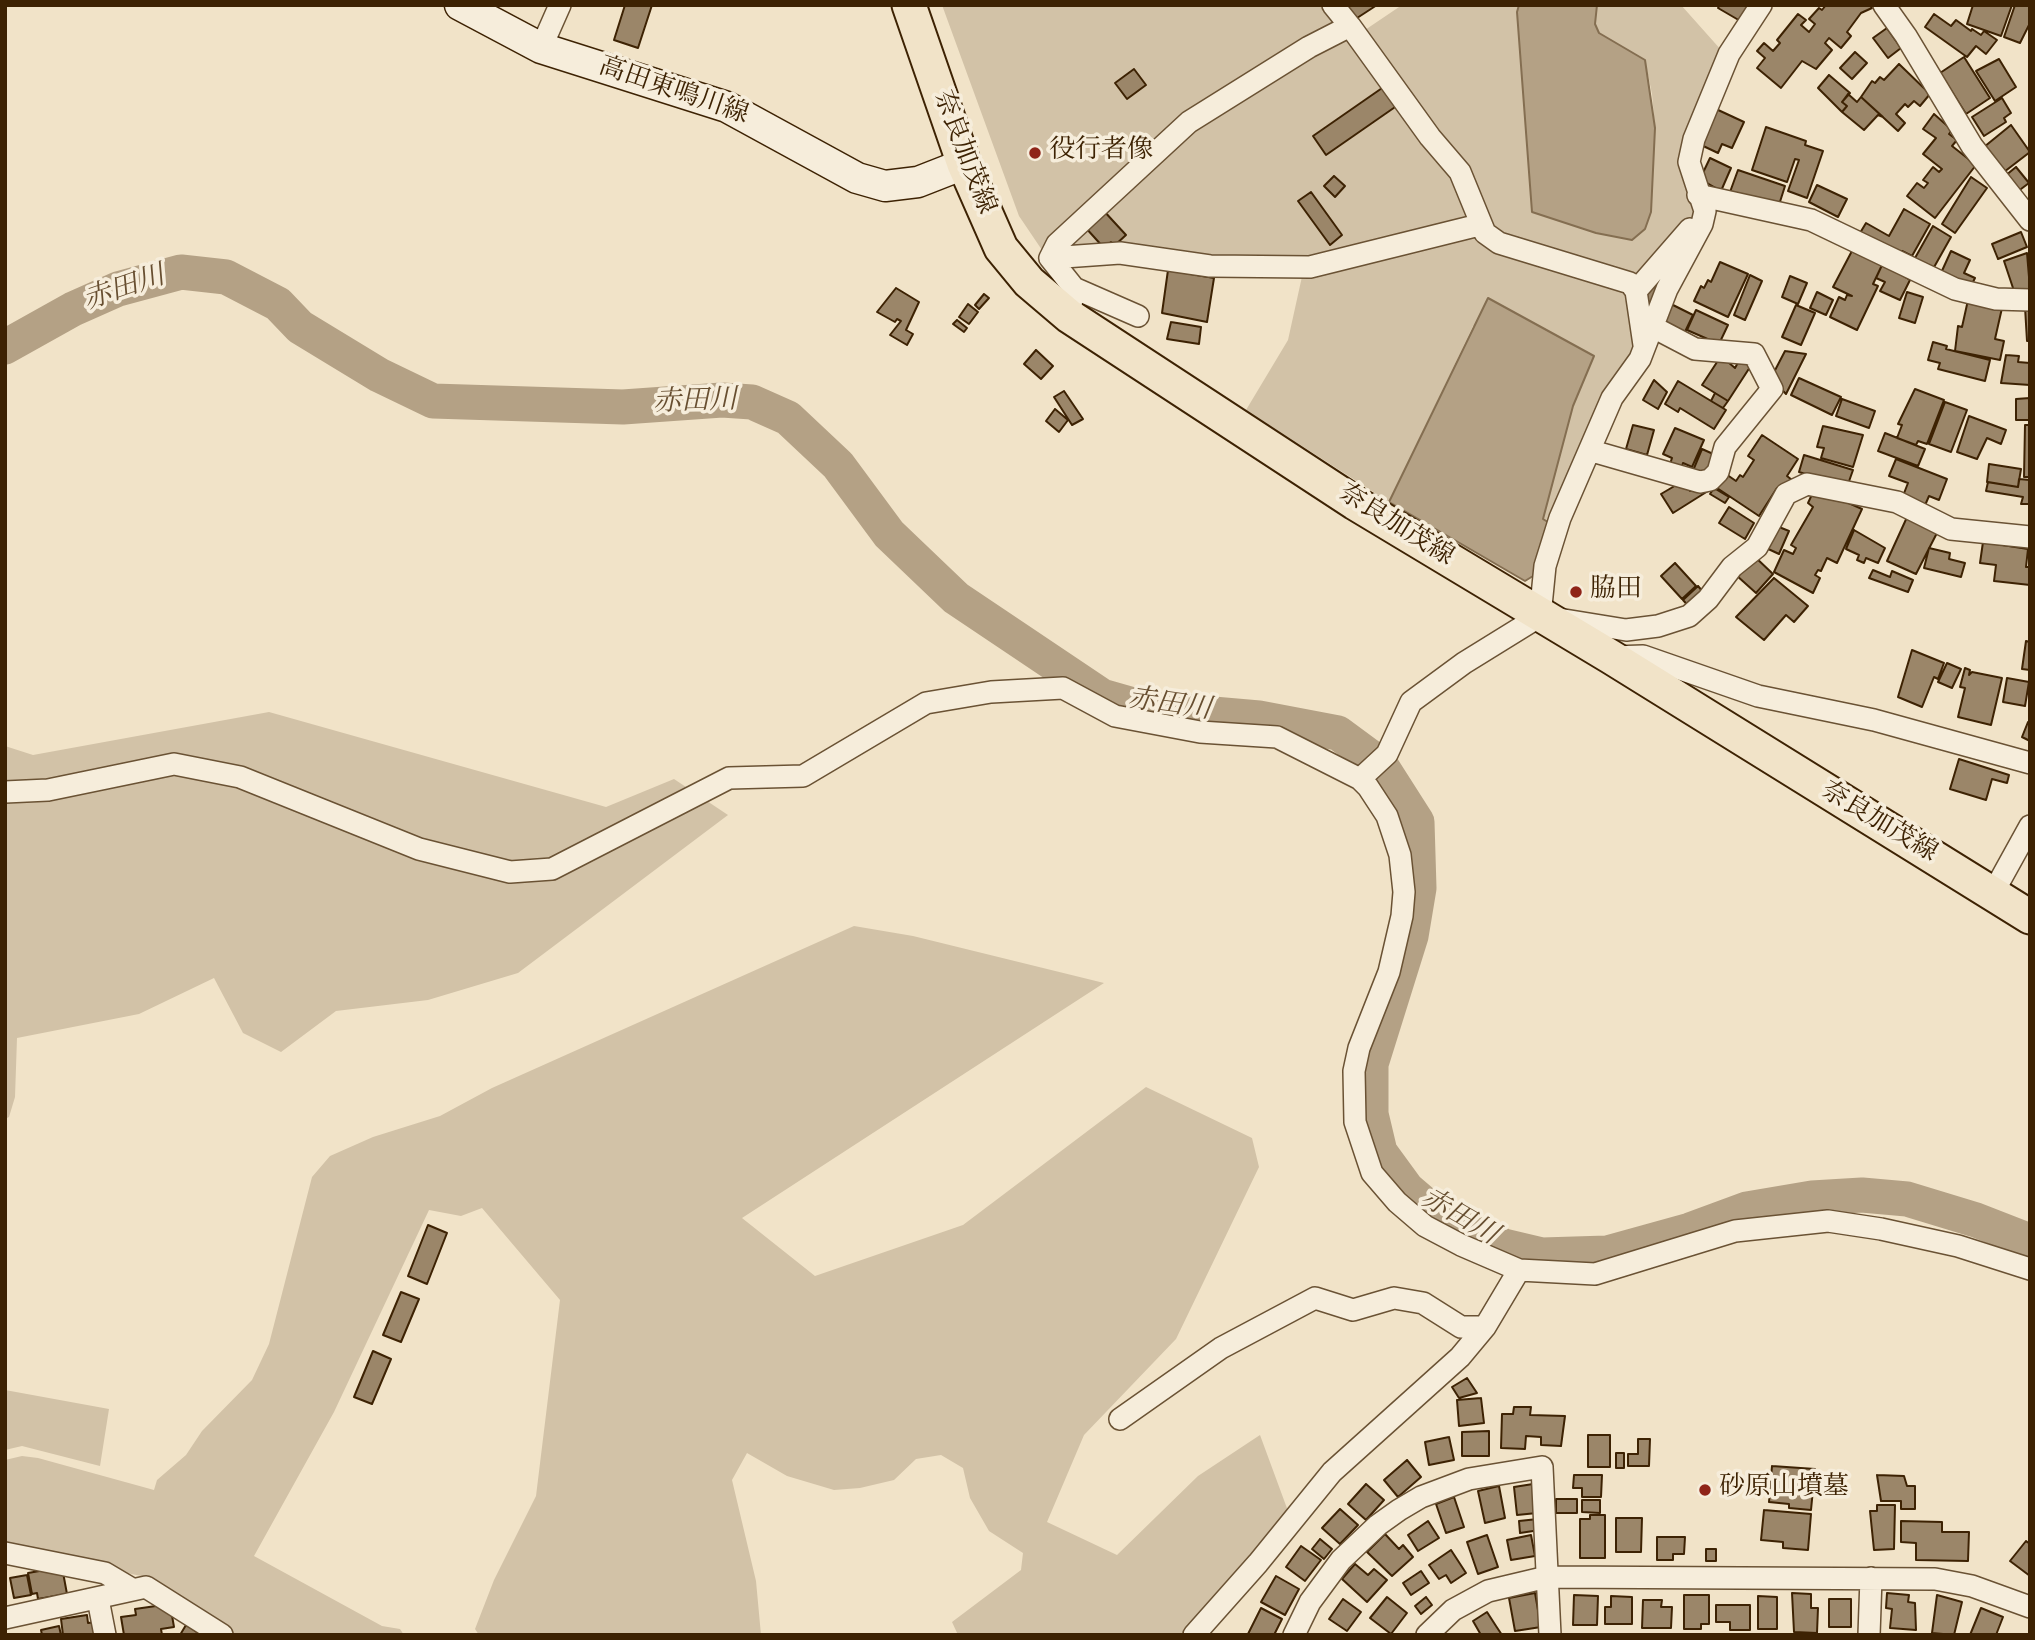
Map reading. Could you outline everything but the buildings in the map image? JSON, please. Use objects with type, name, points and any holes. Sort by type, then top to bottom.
[{"type":"main road","name":"高田東鳴川線","points":[[460,5],[541,48],[727,107],[857,178],[885,186],[918,183],[964,164]]},
{"type":"main road","name":"奈良加茂線","points":[[909,5],[964,164],[1001,248],[1029,282],[1072,302],[1343,495],[2030,916]]},
{"type":"street","points":[[541,48],[560,5]]},
{"type":"street","points":[[1333,5],[1460,172],[1479,225],[1485,233],[1499,243],[1624,279],[1636,291],[1649,336]]},
{"type":"street","points":[[1541,616],[1545,566],[1560,518],[1592,451],[1612,398],[1640,359],[1667,289],[1702,224],[1701,203],[1689,162],[1694,139],[1729,54],[1761,5]]},
{"type":"street","points":[[1884,5],[1906,36],[1972,146],[2030,220]]},
{"type":"street","points":[[1050,258],[1057,244],[1189,122],[1309,47],[1350,26]]},
{"type":"street","points":[[1636,291],[1701,203]]},
{"type":"street","points":[[1701,203],[1811,220],[1955,289],[1996,299],[2030,300]]},
{"type":"street","points":[[1050,258],[1120,253],[1210,266],[1310,267],[1479,225]]},
{"type":"street","points":[[1050,258],[1072,302],[1138,316]]},
{"type":"street","points":[[1592,451],[1699,482],[1710,480],[1718,472],[1725,446],[1772,388],[1754,354],[1695,349],[1649,336]]},
{"type":"street","points":[[1360,779],[1387,754],[1411,702],[1464,663],[1541,616],[1626,630],[1658,626],[1689,616],[1708,599],[1731,567],[1757,547],[1786,494],[1807,484],[1897,502],[1951,529],[2030,537]]},
{"type":"street","points":[[1611,657],[1643,656],[1758,696],[1874,720],[2030,763]]},
{"type":"street","points":[[5,792],[48,790],[174,764],[240,777],[419,849],[510,872],[552,869],[729,778],[803,776],[926,703],[991,692],[1063,688],[1115,716],[1200,732],[1278,737],[1360,779],[1376,796],[1387,816],[1400,855],[1404,892],[1396,947],[1359,1048],[1354,1071],[1355,1122],[1363,1154],[1383,1187],[1425,1226],[1519,1270],[1595,1274],[1735,1231],[1828,1221],[1881,1229],[1958,1246],[2030,1269]]},
{"type":"street","points":[[1993,893],[2030,825]]},
{"type":"street","points":[[1194,1635],[1258,1563],[1332,1472],[1460,1357],[1485,1326],[1519,1270]]},
{"type":"street","points":[[1121,1419],[1221,1348],[1315,1298],[1353,1310],[1394,1297],[1423,1303],[1461,1327],[1485,1326]]},
{"type":"street","points":[[1294,1635],[1325,1580],[1359,1541],[1378,1525],[1421,1497],[1469,1479],[1542,1467],[1550,1635]]},
{"type":"street","points":[[5,1552],[105,1573],[132,1589]]},
{"type":"street","points":[[1427,1635],[1453,1610],[1479,1595],[1507,1584],[1547,1577],[1935,1579],[1972,1586],[2030,1607]]},
{"type":"street","points":[[1869,1635],[1871,1578]]},
{"type":"street","points":[[5,1618],[146,1587],[222,1635]]},
{"type":"street","points":[[98,1598],[106,1635]]},
{"type":"shaded area","points":[[942,5],[1329,5],[1345,25],[1307,44],[1059,230],[1042,250],[1019,216]]},
{"type":"shaded area","points":[[1402,5],[1519,5],[1517,12],[1532,211],[1596,233],[1632,240],[1653,166],[1655,128],[1652,94],[1645,60],[1599,33],[1595,24],[1597,5],[1681,5],[1722,51],[1690,132],[1696,210],[1686,229],[1637,283],[1494,234],[1362,32]]},
{"type":"shaded area","points":[[1519,5],[1597,5],[1595,24],[1599,33],[1645,60],[1655,128],[1651,212],[1645,229],[1632,240],[1596,233],[1532,212],[1517,12]]},
{"type":"shaded area","points":[[1349,33],[1456,174],[1474,224],[1305,264],[1073,249],[1068,242],[1192,127]]},
{"type":"shaded area","points":[[1477,230],[1627,286],[1639,343],[1551,524],[1543,519],[1573,406],[1594,356],[1473,326],[1389,502],[1246,410],[1288,340],[1303,272]]},
{"type":"shaded area","points":[[1488,298],[1594,356],[1573,406],[1543,519],[1551,524],[1533,576],[1525,581],[1389,502]]},
{"type":"shaded area","points":[[269,712],[606,807],[674,779],[728,815],[518,973],[428,1000],[336,1011],[281,1052],[243,1033],[214,978],[139,1014],[17,1038],[15,1097],[9,1117],[5,1119],[5,746],[33,755]]},
{"type":"shaded area","points":[[854,926],[913,936],[1104,983],[742,1218],[815,1276],[963,1225],[1146,1087],[1252,1138],[1259,1167],[1176,1339],[1084,1435],[1047,1522],[1117,1555],[1198,1476],[1260,1435],[1288,1511],[1186,1635],[958,1635],[952,1622],[1021,1570],[1023,1553],[989,1531],[970,1498],[963,1468],[941,1455],[916,1459],[894,1480],[860,1488],[834,1490],[787,1476],[747,1453],[732,1480],[756,1581],[761,1635],[479,1635],[475,1629],[494,1580],[536,1496],[560,1300],[482,1208],[461,1216],[429,1210],[334,1412],[254,1556],[382,1626],[400,1629],[404,1635],[237,1635],[151,1578],[5,1548],[5,1460],[22,1456],[38,1458],[154,1490],[157,1480],[186,1455],[202,1431],[252,1380],[269,1344],[312,1177],[330,1156],[373,1137],[440,1116],[492,1088]]},
{"type":"shaded area","points":[[5,1390],[109,1409],[100,1466],[22,1446],[5,1450]]},
{"type":"waterway","name":"赤田川","points":[[5,347],[73,309],[118,289],[181,272],[226,277],[278,304],[300,327],[379,375],[433,401],[623,407],[722,400],[752,402],[788,418],[838,465],[889,534],[956,598],[1102,696],[1144,708],[1259,718],[1338,733],[1380,764],[1417,822],[1419,888],[1411,936],[1371,1064],[1371,1114],[1380,1152],[1407,1189],[1452,1223],[1504,1246],[1542,1255],[1607,1253],[1690,1230],[1747,1209],[1812,1198],[1862,1195],[1907,1199],[1976,1220],[2030,1241]]},
{"type":"place","name":"役行者像","points":[[1035,153]]},
{"type":"place","name":"脇田","points":[[1576,592]]},
{"type":"place","name":"砂原山墳墓","points":[[1705,1490]]}]
